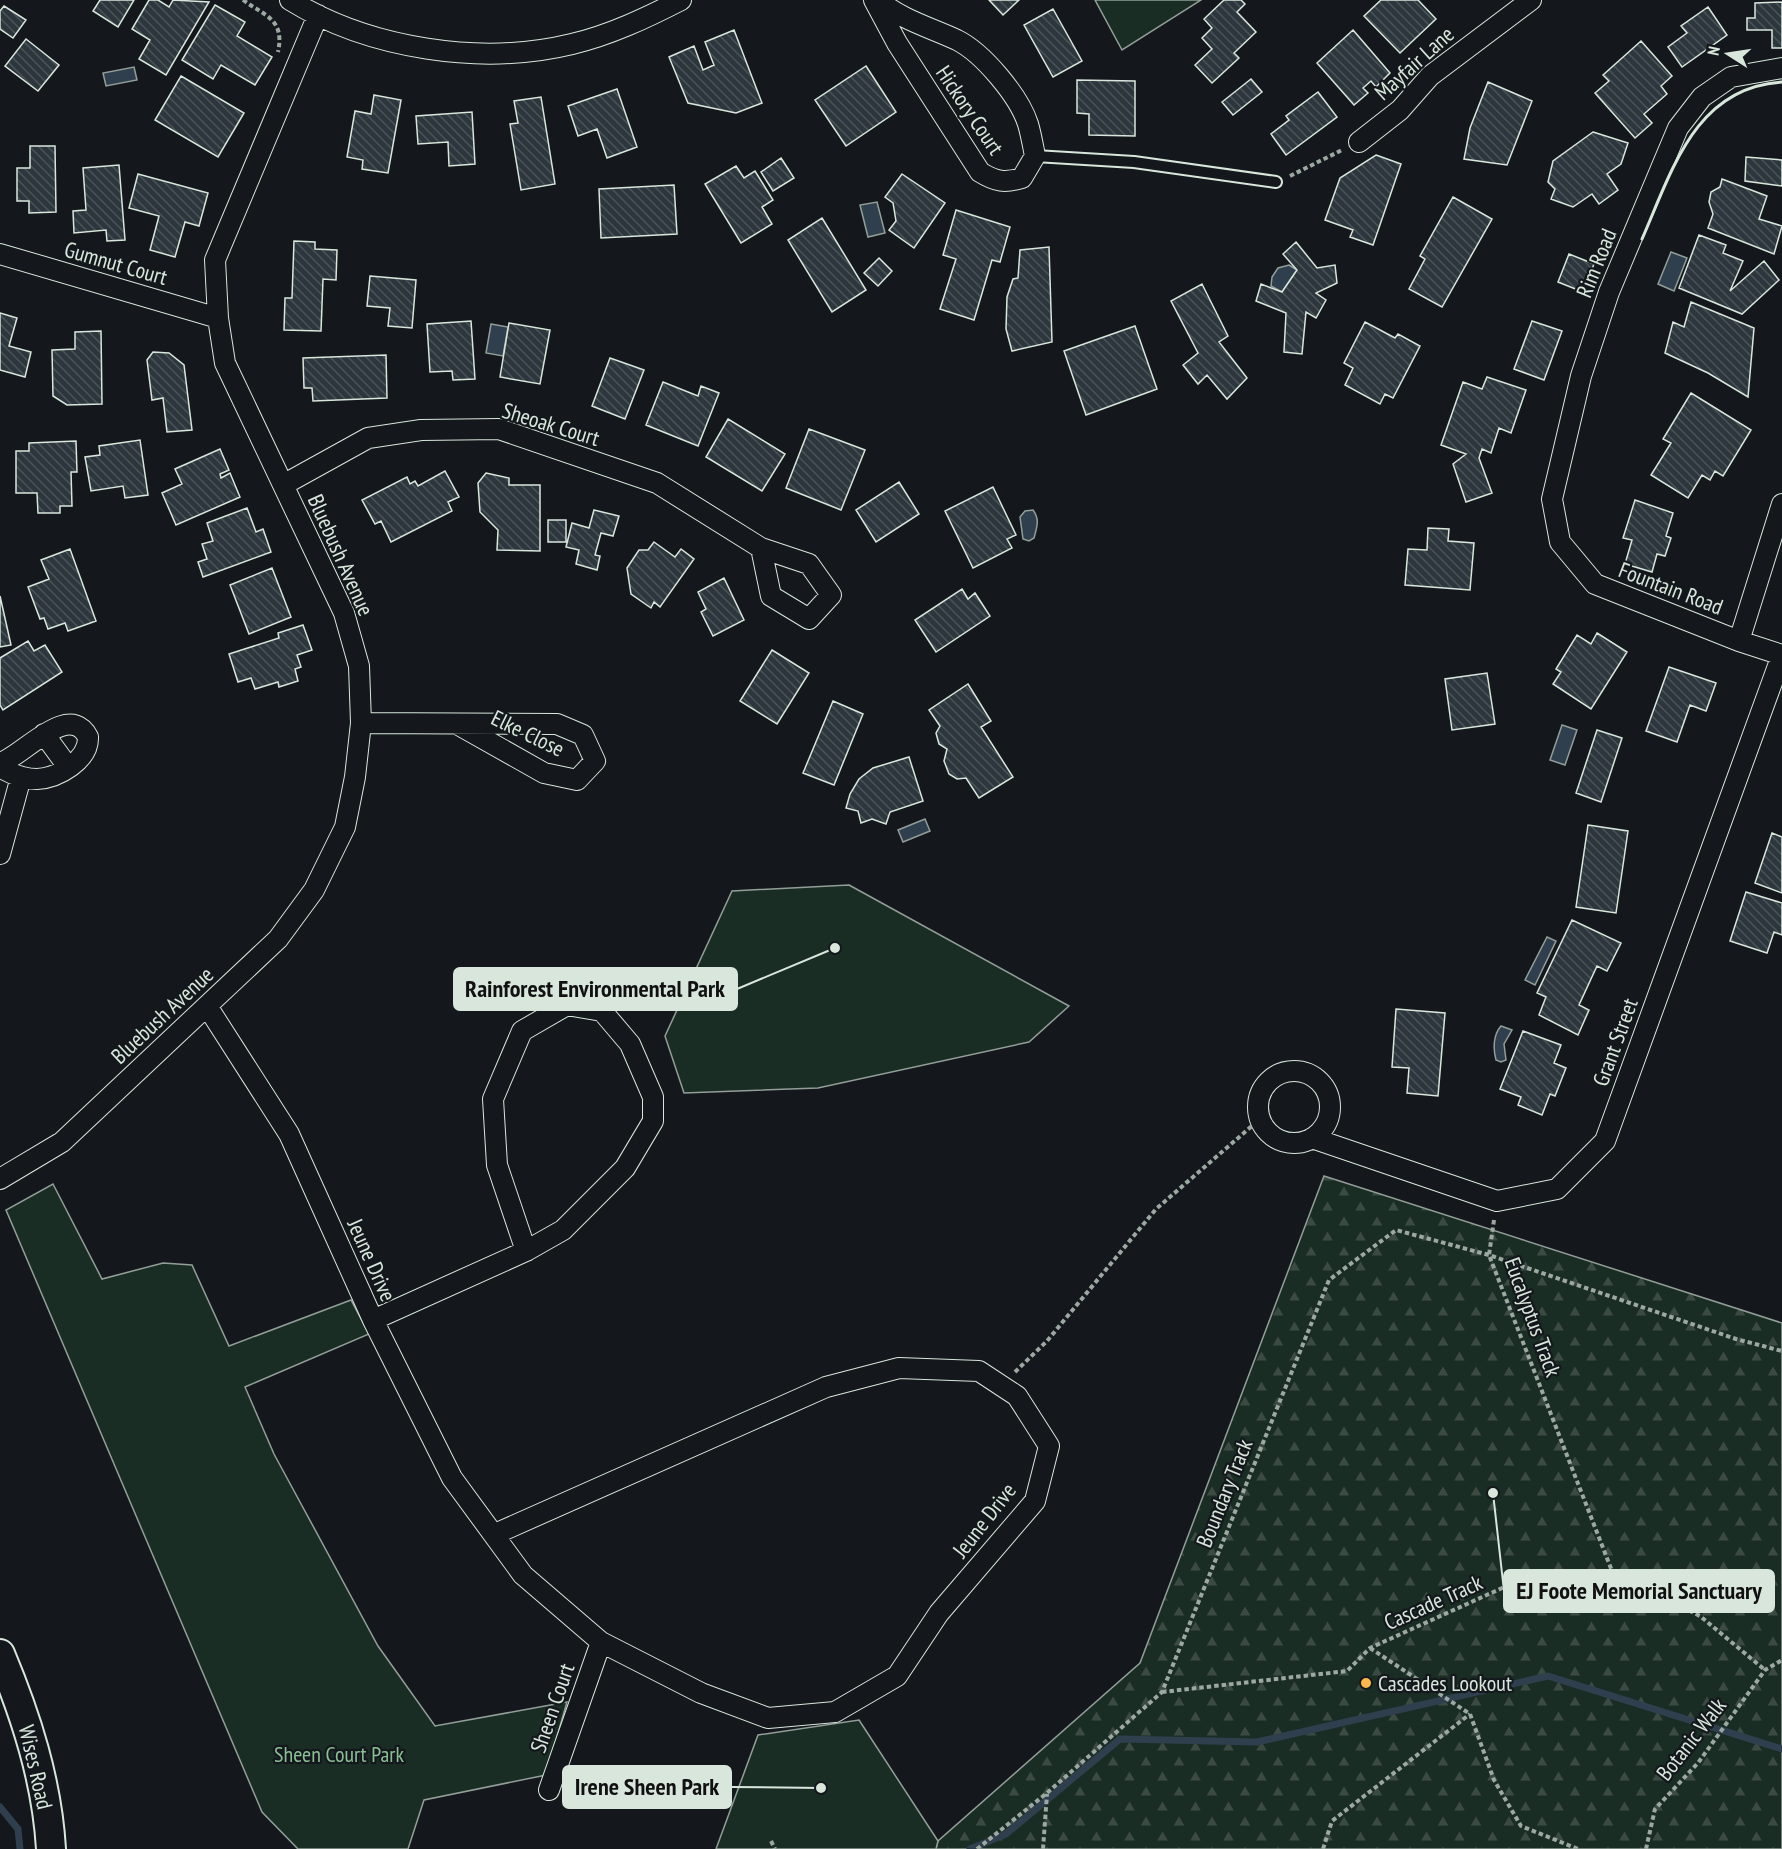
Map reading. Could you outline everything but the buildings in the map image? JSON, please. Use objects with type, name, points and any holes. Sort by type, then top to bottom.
[{"type":"street","points":[[290,0],[318,15],[373,35],[423,46],[467,51],[522,51],[591,39],[636,22],[681,0]]},
{"type":"street","name":"Hickory Court","points":[[876,0],[907,20],[958,41],[982,58],[1013,97],[1027,122],[1035,156],[1022,178],[995,182],[981,172],[897,43],[876,0]]},
{"type":"street","name":"Mayfair Lane","points":[[1359,142],[1400,110],[1430,76],[1531,0]]},
{"type":"street","name":"Bluebush Avenue","points":[[0,1179],[62,1142],[278,939],[314,890],[345,827],[355,777],[361,723],[359,666],[344,613],[225,363],[218,318],[215,260],[318,15]]},
{"type":"street","name":"Rim Road","points":[[1560,542],[1552,499],[1581,376],[1609,292],[1678,128],[1702,97],[1731,77],[1782,68]]},
{"type":"street","name":"Gumnut Court","points":[[0,254],[218,318]]},
{"type":"street","name":"Sheoak Court","points":[[283,485],[368,438],[421,430],[499,429],[657,483],[761,548]]},
{"type":"street","points":[[1739,641],[1782,504]]},
{"type":"street","name":"Fountain Road","points":[[1560,542],[1595,584],[1739,641],[1782,655]]},
{"type":"street","name":"Grant Street","points":[[1497,1201],[1557,1189],[1605,1141],[1782,655]]},
{"type":"street","name":"Elke Close","points":[[361,723],[557,724],[583,735],[595,761],[577,780],[544,773],[457,724]]},
{"type":"street","points":[[0,854],[6,773],[19,753],[62,724],[73,725],[85,732],[88,740],[86,748],[68,767],[43,778],[6,773]]},
{"type":"street","points":[[44,734],[68,767]]},
{"type":"street","points":[[373,1320],[526,1251],[563,1230],[625,1168],[653,1121],[653,1096],[630,1044],[602,1011],[567,1005],[522,1032],[493,1099],[497,1165],[526,1251]]},
{"type":"street","name":"Jeune Drive","points":[[207,1006],[289,1134],[373,1320],[452,1478],[523,1575],[601,1642],[701,1693],[768,1718],[835,1712],[897,1676],[939,1613],[1035,1501],[1049,1446],[1017,1396],[979,1371],[899,1368],[826,1387],[495,1534]]},
{"type":"street","points":[[1288,1070],[1312,1075],[1322,1083],[1328,1094],[1330,1106],[1325,1124],[1312,1138],[1302,1142],[1281,1141],[1264,1128],[1260,1119],[1257,1106],[1266,1083],[1288,1070]]},
{"type":"street","points":[[1312,1138],[1497,1201]]},
{"type":"street","name":"Sheen Court","points":[[549,1791],[601,1642]]},
{"type":"street","name":"Wises Road","points":[[0,1654],[36,1753],[48,1814],[51,1849]]},
{"type":"lane","points":[[1035,156],[1134,162],[1276,182]]},
{"type":"path","points":[[243,0],[277,24],[280,43],[275,61]]},
{"type":"path","points":[[1276,182],[1359,142]]},
{"type":"path","points":[[1000,1385],[1047,1341],[1156,1209],[1260,1119]]},
{"type":"path","points":[[1489,1255],[1497,1201]]},
{"type":"path","name":"Boundary Track","points":[[977,1849],[1047,1793],[1162,1692],[1329,1280],[1396,1230],[1489,1255]]},
{"type":"path","name":"Eucalyptus Track","points":[[1489,1255],[1736,1339],[1782,1351]]},
{"type":"path","name":"Eucalyptus Track","points":[[1489,1255],[1612,1571]]},
{"type":"path","points":[[1612,1571],[1700,1616],[1765,1670]]},
{"type":"path","name":"Cascade Track","points":[[1162,1692],[1347,1671],[1370,1648],[1522,1579],[1612,1571]]},
{"type":"path","name":"Cascade Track","points":[[1370,1648],[1470,1714]]},
{"type":"path","name":"Botanic Walk","points":[[1646,1849],[1655,1809],[1698,1763],[1765,1670],[1782,1660]]},
{"type":"path","points":[[1323,1849],[1332,1821],[1470,1714],[1494,1780],[1521,1826],[1578,1849]]},
{"type":"path","points":[[1043,1849],[1047,1793]]},
{"type":"path","points":[[771,1841],[776,1849]]},
{"type":"green space","points":[[1095,0],[1201,0],[1122,50]]},
{"type":"green space","points":[[849,885],[1069,1006],[1029,1042],[818,1088],[684,1093],[665,1036],[732,891]]},
{"type":"green space","points":[[1324,1176],[1782,1323],[1782,1849],[936,1849],[938,1841],[1140,1663]]},
{"type":"green space","name":"Sheen Court Park","points":[[53,1184],[102,1279],[163,1263],[192,1265],[229,1346],[351,1300],[369,1334],[245,1387],[274,1454],[378,1646],[435,1726],[567,1702],[546,1775],[424,1800],[408,1849],[298,1849],[262,1812],[6,1210]]},
{"type":"green space","points":[[859,1720],[938,1841],[936,1849],[716,1849],[758,1735]]},
{"type":"water","points":[[134,67],[137,80],[106,86],[103,73]]},
{"type":"water","points":[[877,202],[885,233],[868,237],[860,205]]},
{"type":"water","points":[[1671,252],[1687,258],[1674,291],[1658,284]]},
{"type":"water","points":[[1289,265],[1297,270],[1282,292],[1271,286],[1272,277],[1278,268]]},
{"type":"water","points":[[491,324],[508,327],[503,356],[486,353]]},
{"type":"water","points":[[1033,510],[1037,517],[1037,527],[1034,538],[1029,541],[1023,539],[1020,517],[1025,511]]},
{"type":"water","points":[[1562,725],[1577,730],[1565,765],[1550,760]]},
{"type":"water","points":[[925,819],[930,831],[903,842],[898,830]]},
{"type":"water","points":[[1547,937],[1556,941],[1535,985],[1525,980]]},
{"type":"water","points":[[1501,1026],[1512,1030],[1504,1044],[1506,1060],[1501,1062],[1496,1060],[1494,1047],[1496,1034]]},
{"type":"waterway","points":[[970,1849],[1006,1834],[1120,1739],[1257,1742],[1548,1676],[1782,1749]]},
{"type":"waterway","points":[[0,1807],[18,1829],[20,1849]]},
{"type":"wall","points":[[1642,239],[1677,161],[1707,116],[1728,99],[1752,87],[1782,82]]},
{"type":"place","name":"Rainforest Environmental Park","points":[[835,948]]},
{"type":"place","name":"EJ Foote Memorial Sanctuary","points":[[1493,1493]]},
{"type":"place","name":"Cascades Lookout","points":[[1366,1683]]},
{"type":"place","name":"Irene Sheen Park","points":[[821,1788]]}]
